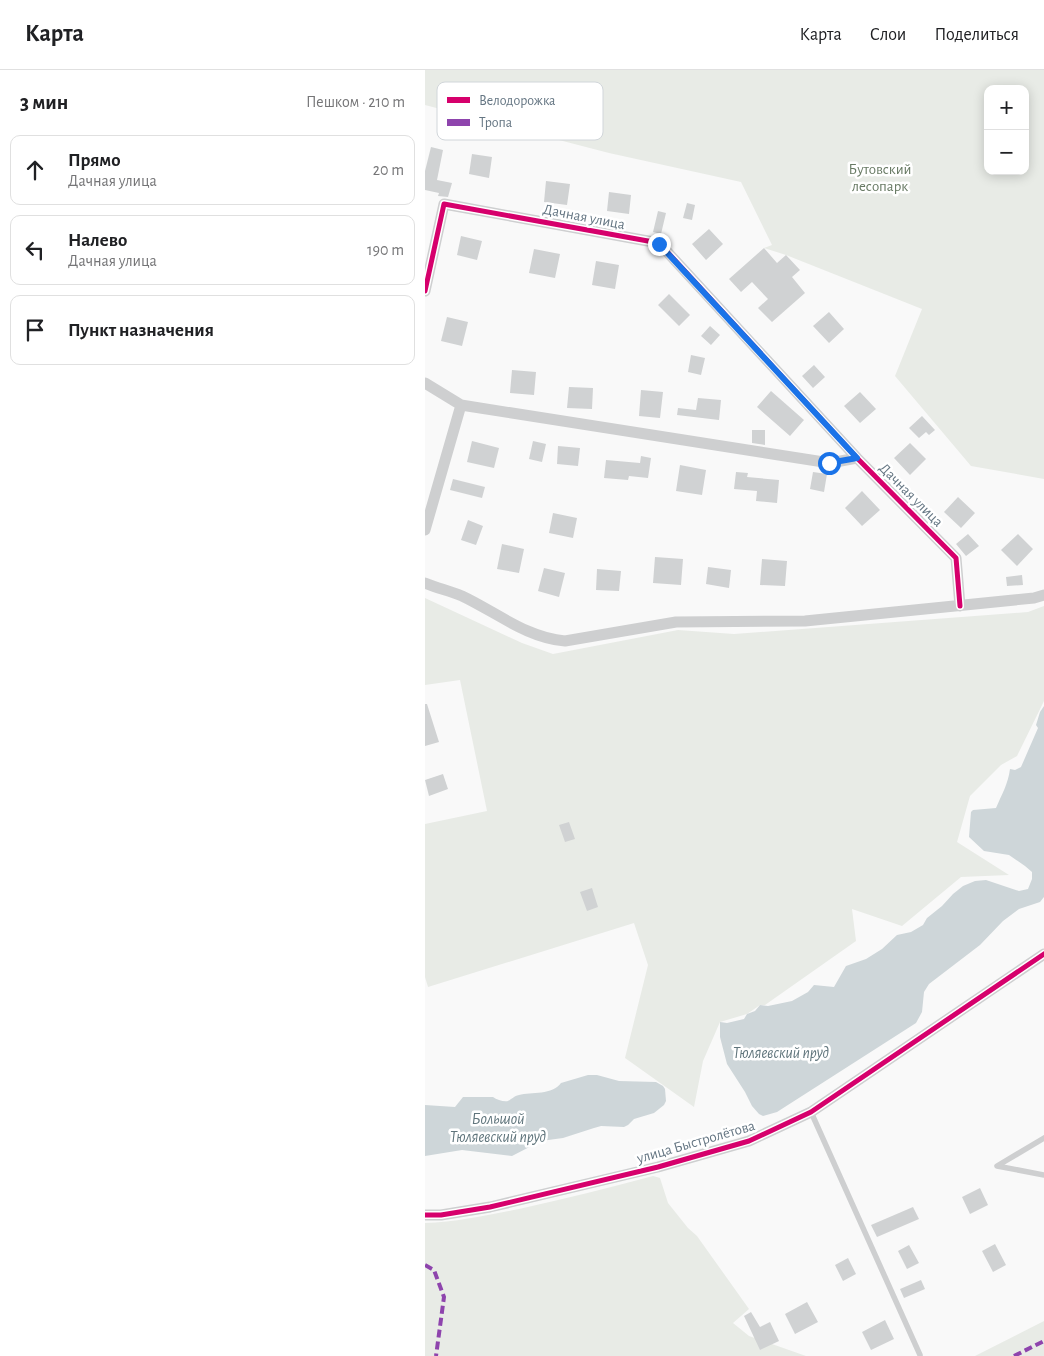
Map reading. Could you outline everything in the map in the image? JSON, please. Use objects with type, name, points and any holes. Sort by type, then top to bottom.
[{"type":"street","name":"Дачная улица","points":[[425,290],[444,204],[659,244],[857,458],[956,558],[960,606]]},
{"type":"street","points":[[425,383],[461,405],[829,463],[857,458]]},
{"type":"street","points":[[425,530],[461,405]]},
{"type":"street","points":[[425,584],[461,596],[534,634],[550,640],[565,641],[676,622],[805,621],[1034,598],[1044,595]]},
{"type":"street","name":"улица Быстролётова","points":[[425,1215],[441,1215],[490,1207],[706,1154],[749,1141],[811,1112],[1044,955]]},
{"type":"lane","points":[[811,1112],[919,1355]]},
{"type":"lane","points":[[1044,1138],[997,1166],[1044,1175]]},
{"type":"green space","name":"Бутовский лесопарк","points":[[425,70],[1044,70],[1044,479],[971,466],[895,376],[922,309],[764,248],[772,245],[741,182],[559,140],[603,140],[603,82],[437,82],[437,108],[425,105]]},
{"type":"green space","points":[[425,598],[522,643],[553,654],[678,630],[734,634],[1028,612],[1044,606],[1044,701],[1017,756],[1001,765],[970,796],[957,842],[1009,875],[961,877],[902,926],[852,909],[856,941],[765,1005],[760,1005],[747,1014],[720,1022],[703,1061],[694,1107],[625,1058],[648,965],[634,923],[428,987],[425,977],[425,824],[487,811],[460,680],[425,685]]},
{"type":"green space","points":[[653,1176],[660,1178],[668,1203],[697,1236],[749,1309],[733,1323],[749,1336],[806,1356],[425,1356],[425,1223],[461,1220],[519,1209]]},
{"type":"green space","points":[[1044,1321],[1044,1356],[975,1356]]},
{"type":"water","name":"Тюляевский пруд","points":[[1044,706],[1044,897],[1040,902],[1019,909],[1003,921],[980,945],[929,984],[924,992],[922,1012],[916,1023],[777,1112],[763,1116],[759,1114],[752,1106],[727,1064],[720,1037],[720,1022],[727,1023],[744,1019],[747,1014],[755,1011],[760,1005],[768,1006],[792,1001],[808,992],[814,985],[834,987],[846,966],[866,959],[882,949],[897,935],[911,932],[923,925],[927,918],[963,886],[975,881],[986,880],[1019,891],[1028,889],[1032,879],[1032,872],[1009,855],[984,851],[969,837],[971,812],[973,810],[996,808],[1010,769],[1015,770],[1021,767],[1038,728],[1036,725]]},
{"type":"water","name":"Большой Тюляевский пруд","points":[[588,1075],[597,1075],[619,1081],[656,1082],[665,1089],[666,1101],[654,1113],[634,1119],[624,1127],[601,1126],[563,1138],[541,1141],[512,1156],[462,1150],[425,1156],[425,1105],[455,1107],[463,1097],[493,1097],[508,1101],[519,1095],[553,1090],[561,1083]]},
{"type":"building","points":[[431,147],[443,150],[437,180],[452,183],[448,197],[438,196],[439,193],[425,190],[425,171]]},
{"type":"building","points":[[472,154],[492,157],[489,178],[469,174]]},
{"type":"building","points":[[546,181],[570,184],[567,205],[544,202]]},
{"type":"building","points":[[609,192],[631,195],[629,214],[607,211]]},
{"type":"building","points":[[687,203],[695,205],[692,220],[683,218]]},
{"type":"building","points":[[658,211],[666,213],[661,234],[653,232]]},
{"type":"building","points":[[709,229],[723,244],[706,260],[692,244]]},
{"type":"building","points":[[461,236],[482,241],[477,260],[457,255]]},
{"type":"building","points":[[764,248],[777,263],[786,255],[800,270],[792,277],[805,293],[772,322],[758,308],[768,299],[752,282],[741,292],[729,279]]},
{"type":"building","points":[[534,249],[560,254],[555,278],[529,273]]},
{"type":"building","points":[[596,261],[619,265],[615,289],[592,285]]},
{"type":"building","points":[[669,294],[690,315],[679,326],[658,305]]},
{"type":"building","points":[[829,312],[844,329],[829,343],[813,326]]},
{"type":"building","points":[[447,317],[468,322],[462,346],[441,341]]},
{"type":"building","points":[[710,326],[720,335],[711,345],[701,336]]},
{"type":"building","points":[[691,355],[705,358],[701,375],[688,372]]},
{"type":"building","points":[[814,365],[825,377],[813,388],[802,376]]},
{"type":"building","points":[[512,370],[536,372],[534,395],[510,393]]},
{"type":"building","points":[[569,387],[593,388],[592,409],[567,408]]},
{"type":"building","points":[[641,390],[663,392],[660,418],[639,416]]},
{"type":"building","points":[[771,391],[804,420],[790,436],[757,407]]},
{"type":"building","points":[[860,392],[876,409],[860,423],[844,406]]},
{"type":"building","points":[[698,398],[721,400],[719,420],[677,415],[678,408],[696,410]]},
{"type":"building","points":[[922,416],[935,430],[929,435],[926,432],[919,438],[909,428]]},
{"type":"building","points":[[752,430],[765,430],[765,445],[752,443]]},
{"type":"building","points":[[472,441],[499,448],[494,468],[467,462]]},
{"type":"building","points":[[533,441],[546,444],[542,462],[529,459]]},
{"type":"building","points":[[910,443],[926,459],[910,475],[894,458]]},
{"type":"building","points":[[558,446],[580,448],[578,466],[557,464]]},
{"type":"building","points":[[641,456],[651,458],[648,478],[629,476],[628,480],[604,478],[606,460],[640,463]]},
{"type":"building","points":[[680,465],[706,470],[702,495],[676,491]]},
{"type":"building","points":[[736,472],[748,473],[747,477],[779,480],[777,503],[756,501],[757,491],[734,489]]},
{"type":"building","points":[[813,472],[827,474],[824,492],[810,489]]},
{"type":"building","points":[[453,479],[485,487],[482,498],[450,490]]},
{"type":"building","points":[[862,491],[880,510],[862,526],[845,508]]},
{"type":"building","points":[[958,497],[975,513],[961,528],[944,512]]},
{"type":"building","points":[[553,513],[577,518],[573,538],[549,533]]},
{"type":"building","points":[[468,520],[483,526],[476,545],[461,540]]},
{"type":"building","points":[[968,534],[979,546],[966,556],[956,544]]},
{"type":"building","points":[[1018,534],[1033,549],[1017,566],[1001,550]]},
{"type":"building","points":[[502,544],[524,549],[519,573],[497,569]]},
{"type":"building","points":[[655,557],[683,559],[681,585],[653,583]]},
{"type":"building","points":[[762,559],[787,561],[785,586],[760,585]]},
{"type":"building","points":[[708,567],[731,570],[729,588],[706,584]]},
{"type":"building","points":[[544,568],[565,573],[559,597],[538,591]]},
{"type":"building","points":[[597,569],[621,571],[619,591],[596,590]]},
{"type":"building","points":[[1022,575],[1023,585],[1007,586],[1006,577]]},
{"type":"building","points":[[425,704],[427,704],[439,742],[425,746]]},
{"type":"building","points":[[443,774],[448,789],[429,796],[425,780]]},
{"type":"building","points":[[569,822],[575,839],[565,842],[559,825]]},
{"type":"building","points":[[592,888],[598,907],[587,911],[580,892]]},
{"type":"building","points":[[980,1188],[988,1205],[970,1214],[962,1197]]},
{"type":"building","points":[[913,1207],[919,1219],[877,1237],[871,1225]]},
{"type":"building","points":[[995,1244],[1006,1265],[993,1272],[982,1251]]},
{"type":"building","points":[[909,1245],[919,1263],[907,1269],[898,1251]]},
{"type":"building","points":[[848,1258],[856,1274],[843,1281],[835,1265]]},
{"type":"building","points":[[921,1280],[925,1289],[904,1298],[900,1289]]},
{"type":"building","points":[[807,1302],[818,1322],[795,1334],[785,1314]]},
{"type":"building","points":[[751,1312],[760,1327],[770,1322],[779,1341],[760,1350],[744,1316]]},
{"type":"building","points":[[885,1320],[894,1339],[871,1350],[862,1332]]},
{"type":"marked path","points":[[425,1265],[434,1270],[444,1297],[436,1356]]},
{"type":"marked path","points":[[1014,1356],[1044,1341]]},
{"type":"cycle path","points":[[425,291],[444,204],[659,243],[857,458],[956,558],[960,606]]},
{"type":"cycle path","points":[[425,1215],[441,1215],[490,1207],[658,1167],[749,1141],[811,1112],[1044,954]]},
{"type":"route","points":[[659,244],[857,458],[829,463]]}]
